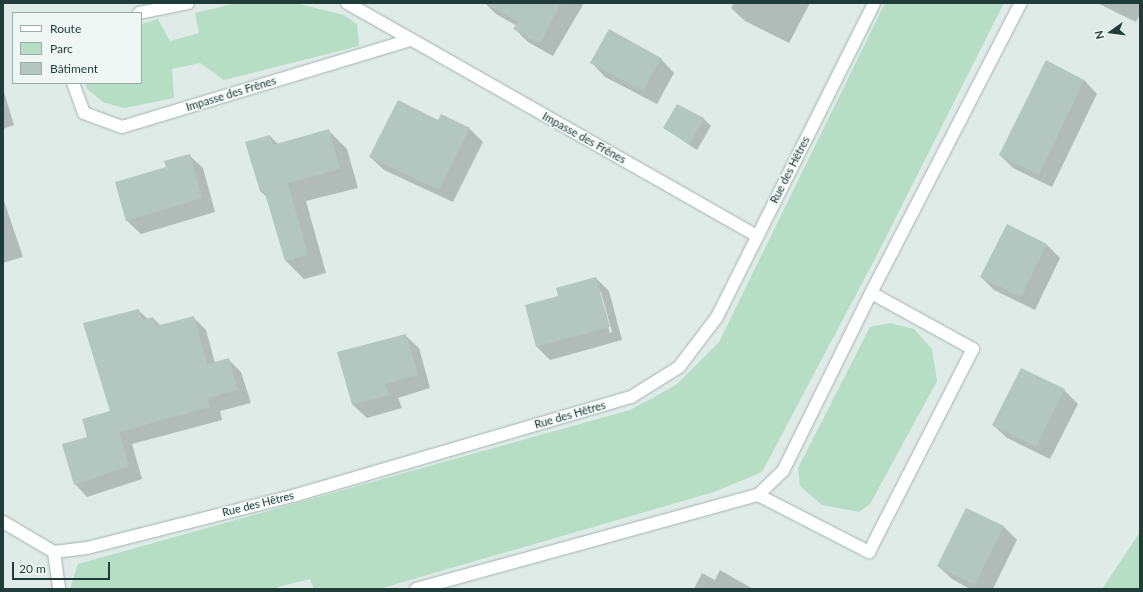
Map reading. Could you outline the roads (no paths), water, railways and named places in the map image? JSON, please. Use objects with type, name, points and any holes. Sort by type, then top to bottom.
[{"type":"street","points":[[142,12],[188,3]]},
{"type":"street","name":"Impasse des Frênes","points":[[347,3],[757,236]]},
{"type":"street","name":"Rue des Hêtres","points":[[54,552],[87,548],[296,495],[631,397],[679,367],[717,317],[874,3]]},
{"type":"street","points":[[416,589],[758,495],[783,471],[871,293],[1021,3]]},
{"type":"street","name":"Impasse des Frênes","points":[[73,84],[84,113],[122,127],[410,40]]},
{"type":"street","points":[[758,495],[869,552],[973,349],[871,293]]},
{"type":"street","points":[[3,522],[54,552],[59,589]]}]
